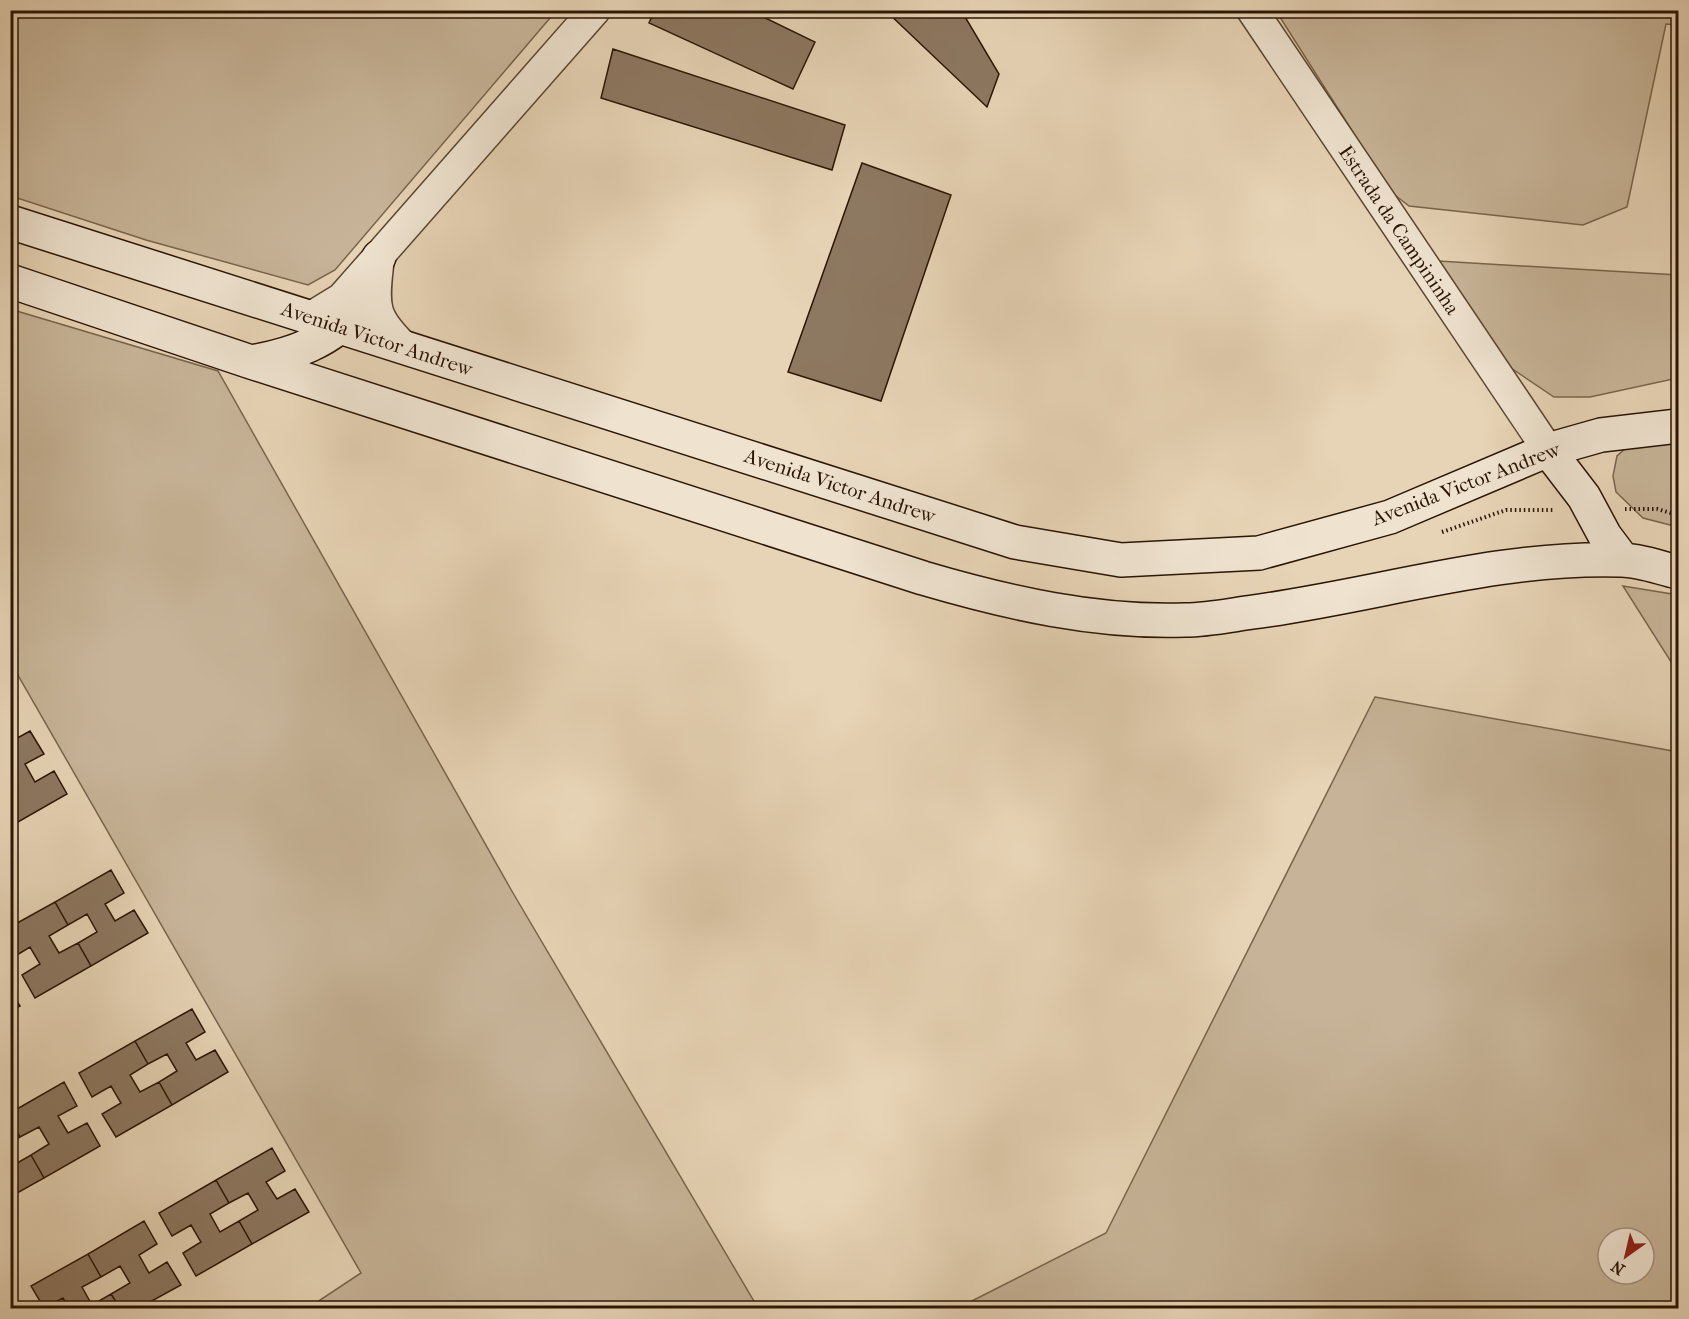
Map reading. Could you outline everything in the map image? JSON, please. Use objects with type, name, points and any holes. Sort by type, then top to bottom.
[{"type":"main road","name":"Avenida Victor Andrew","points":[[10,222],[1015,542],[1121,560],[1259,553],[1390,517],[1548,450],[1620,433],[1678,426]]},
{"type":"main road","points":[[251,362],[278,358],[295,351],[324,322],[355,308],[379,257]]},
{"type":"main road","points":[[10,281],[251,362],[922,578],[993,598],[1091,617],[1186,621],[1286,607],[1463,574],[1540,564],[1623,560],[1678,572]]},
{"type":"main road","points":[[1584,497],[1585,475],[1599,449],[1620,433]]},
{"type":"main road","points":[[1548,450],[1584,497],[1605,536],[1623,560]]},
{"type":"street","points":[[405,348],[387,330],[374,303],[379,257],[595,10]]},
{"type":"street","name":"Estrada da Campininha","points":[[1252,10],[1548,450]]},
{"type":"shaded area","points":[[1678,10],[1678,25],[1666,24],[1627,207],[1583,225],[1409,206],[1391,192],[1276,11]]},
{"type":"shaded area","points":[[10,11],[556,11],[335,270],[308,285],[146,240],[11,196]]},
{"type":"shaded area","points":[[1438,261],[1678,275],[1678,378],[1590,397],[1554,397],[1508,366]]},
{"type":"shaded area","points":[[10,309],[218,371],[513,893],[758,1308],[308,1308],[361,1273],[11,663]]},
{"type":"shaded area","points":[[1678,432],[1678,527],[1643,518],[1616,492],[1613,476],[1617,456],[1637,438]]},
{"type":"shaded area","points":[[1623,586],[1678,595],[1678,673]]},
{"type":"shaded area","points":[[1375,697],[1678,752],[1678,1308],[958,1308],[1106,1233]]},
{"type":"building","points":[[655,10],[749,10],[815,42],[793,89],[649,23]]},
{"type":"building","points":[[885,10],[961,10],[999,74],[987,107]]},
{"type":"building","points":[[613,49],[845,125],[832,170],[601,98]]},
{"type":"building","points":[[862,163],[951,195],[881,401],[788,372]]},
{"type":"building","points":[[30,731],[44,754],[25,764],[35,782],[54,771],[67,794],[11,826],[10,796],[16,792],[10,782],[10,742]]},
{"type":"building","points":[[111,870],[124,893],[105,904],[115,921],[134,910],[148,933],[91,966],[78,943],[97,932],[87,914],[68,925],[55,902]]},
{"type":"building","points":[[55,902],[68,925],[49,936],[59,953],[78,943],[91,966],[35,998],[22,975],[40,964],[30,947],[12,958],[10,927]]},
{"type":"building","points":[[10,990],[20,1006],[10,1012]]},
{"type":"building","points":[[192,1009],[205,1032],[186,1043],[196,1060],[215,1050],[228,1072],[172,1105],[159,1082],[177,1071],[167,1054],[148,1064],[135,1041]]},
{"type":"building","points":[[135,1041],[148,1064],[130,1075],[140,1092],[159,1082],[172,1105],[116,1137],[102,1114],[121,1103],[111,1086],[92,1097],[79,1073]]},
{"type":"building","points":[[64,1082],[77,1106],[58,1116],[68,1133],[87,1123],[100,1146],[44,1178],[31,1155],[49,1144],[39,1127],[20,1137],[10,1120],[10,1113]]},
{"type":"building","points":[[10,1120],[20,1137],[10,1143]]},
{"type":"building","points":[[272,1148],[285,1171],[266,1182],[277,1199],[295,1189],[309,1212],[252,1244],[239,1221],[258,1210],[248,1193],[229,1203],[216,1180]]},
{"type":"building","points":[[31,1155],[44,1178],[10,1197],[10,1164],[12,1166]]},
{"type":"building","points":[[216,1180],[229,1203],[210,1214],[220,1232],[239,1221],[252,1244],[196,1276],[183,1253],[201,1242],[191,1225],[172,1236],[159,1213]]},
{"type":"building","points":[[144,1221],[157,1244],[139,1255],[149,1273],[167,1262],[181,1285],[139,1308],[120,1308],[111,1294],[130,1283],[120,1266],[101,1277],[88,1254]]},
{"type":"building","points":[[88,1254],[101,1277],[82,1287],[92,1305],[111,1294],[120,1308],[69,1308],[63,1298],[44,1308],[31,1286]]}]
